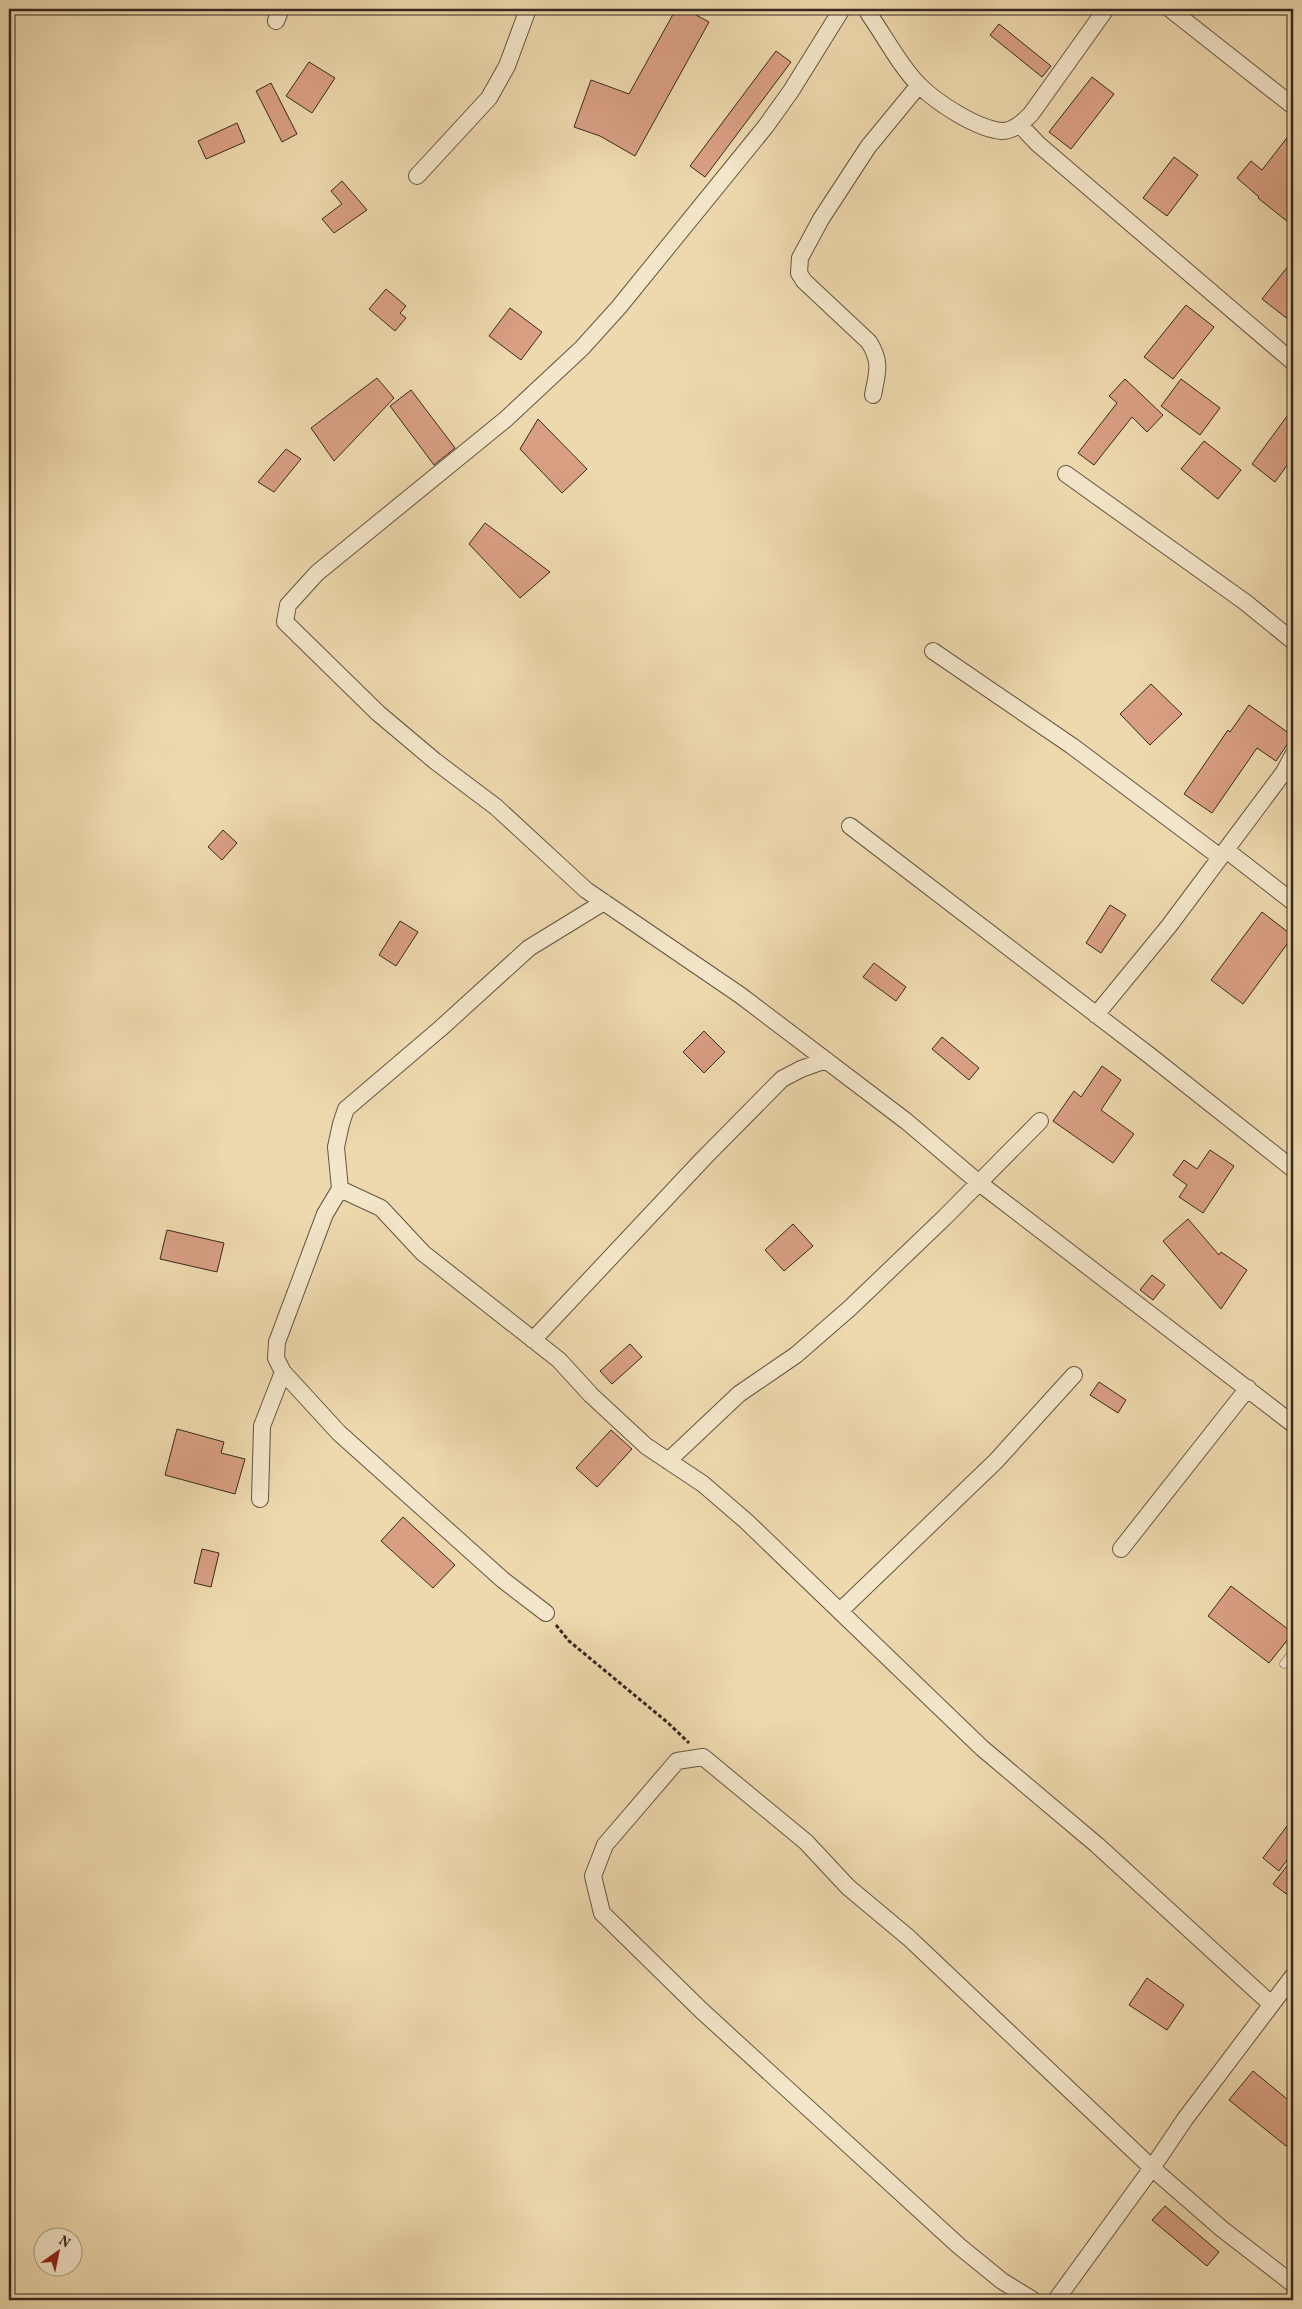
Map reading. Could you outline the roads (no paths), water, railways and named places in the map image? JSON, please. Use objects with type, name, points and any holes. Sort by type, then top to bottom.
[{"type":"street","points":[[417,176],[489,98],[507,66],[528,9]]},
{"type":"street","points":[[842,9],[791,91],[766,126],[582,348],[506,419],[317,573],[288,605],[285,622],[378,714],[435,761],[496,806],[586,890],[740,995],[943,1150],[978,1182],[1293,1424]]},
{"type":"street","points":[[867,10],[919,85],[948,108],[978,124],[1004,131],[1020,124],[1031,114],[1106,9]]},
{"type":"street","points":[[1170,9],[1293,106]]},
{"type":"street","points":[[873,396],[879,364],[876,354],[869,342],[804,281],[798,273],[800,258],[821,219],[868,147],[919,85]]},
{"type":"street","points":[[1020,124],[1038,144],[1293,362]]},
{"type":"street","points":[[1066,474],[1245,602],[1293,641]]},
{"type":"street","points":[[933,652],[1072,746],[1293,902]]},
{"type":"street","points":[[1096,1015],[1170,926],[1284,772],[1293,755]]},
{"type":"street","points":[[850,826],[1096,1015],[1293,1170]]},
{"type":"street","points":[[546,1613],[503,1580],[339,1433],[283,1372],[276,1358],[277,1342],[325,1214],[340,1189],[336,1147],[340,1124],[346,1109],[441,1028],[529,948],[604,902]]},
{"type":"street","points":[[533,1340],[702,1159],[782,1079],[801,1069],[826,1060]]},
{"type":"street","points":[[668,1461],[739,1394],[796,1355],[850,1308],[946,1217],[978,1182],[1040,1121]]},
{"type":"street","points":[[340,1189],[381,1208],[423,1253],[560,1360],[591,1395],[646,1446],[703,1484],[746,1521],[982,1748],[1097,1845],[1271,2004]]},
{"type":"street","points":[[260,1499],[262,1426],[283,1372]]},
{"type":"street","points":[[840,1611],[996,1461],[1074,1375]]},
{"type":"street","points":[[1121,1549],[1248,1388]]},
{"type":"street","points":[[1033,2300],[1002,2281],[959,2246],[702,2010],[602,1913],[594,1876],[605,1845],[677,1762],[704,1757],[806,1842],[848,1887],[909,1938],[1152,2168],[1215,2223],[1293,2284]]},
{"type":"street","points":[[1056,2300],[1152,2168],[1185,2118],[1293,1976]]},
{"type":"lane","points":[[1284,1664],[1293,1652]]}]
